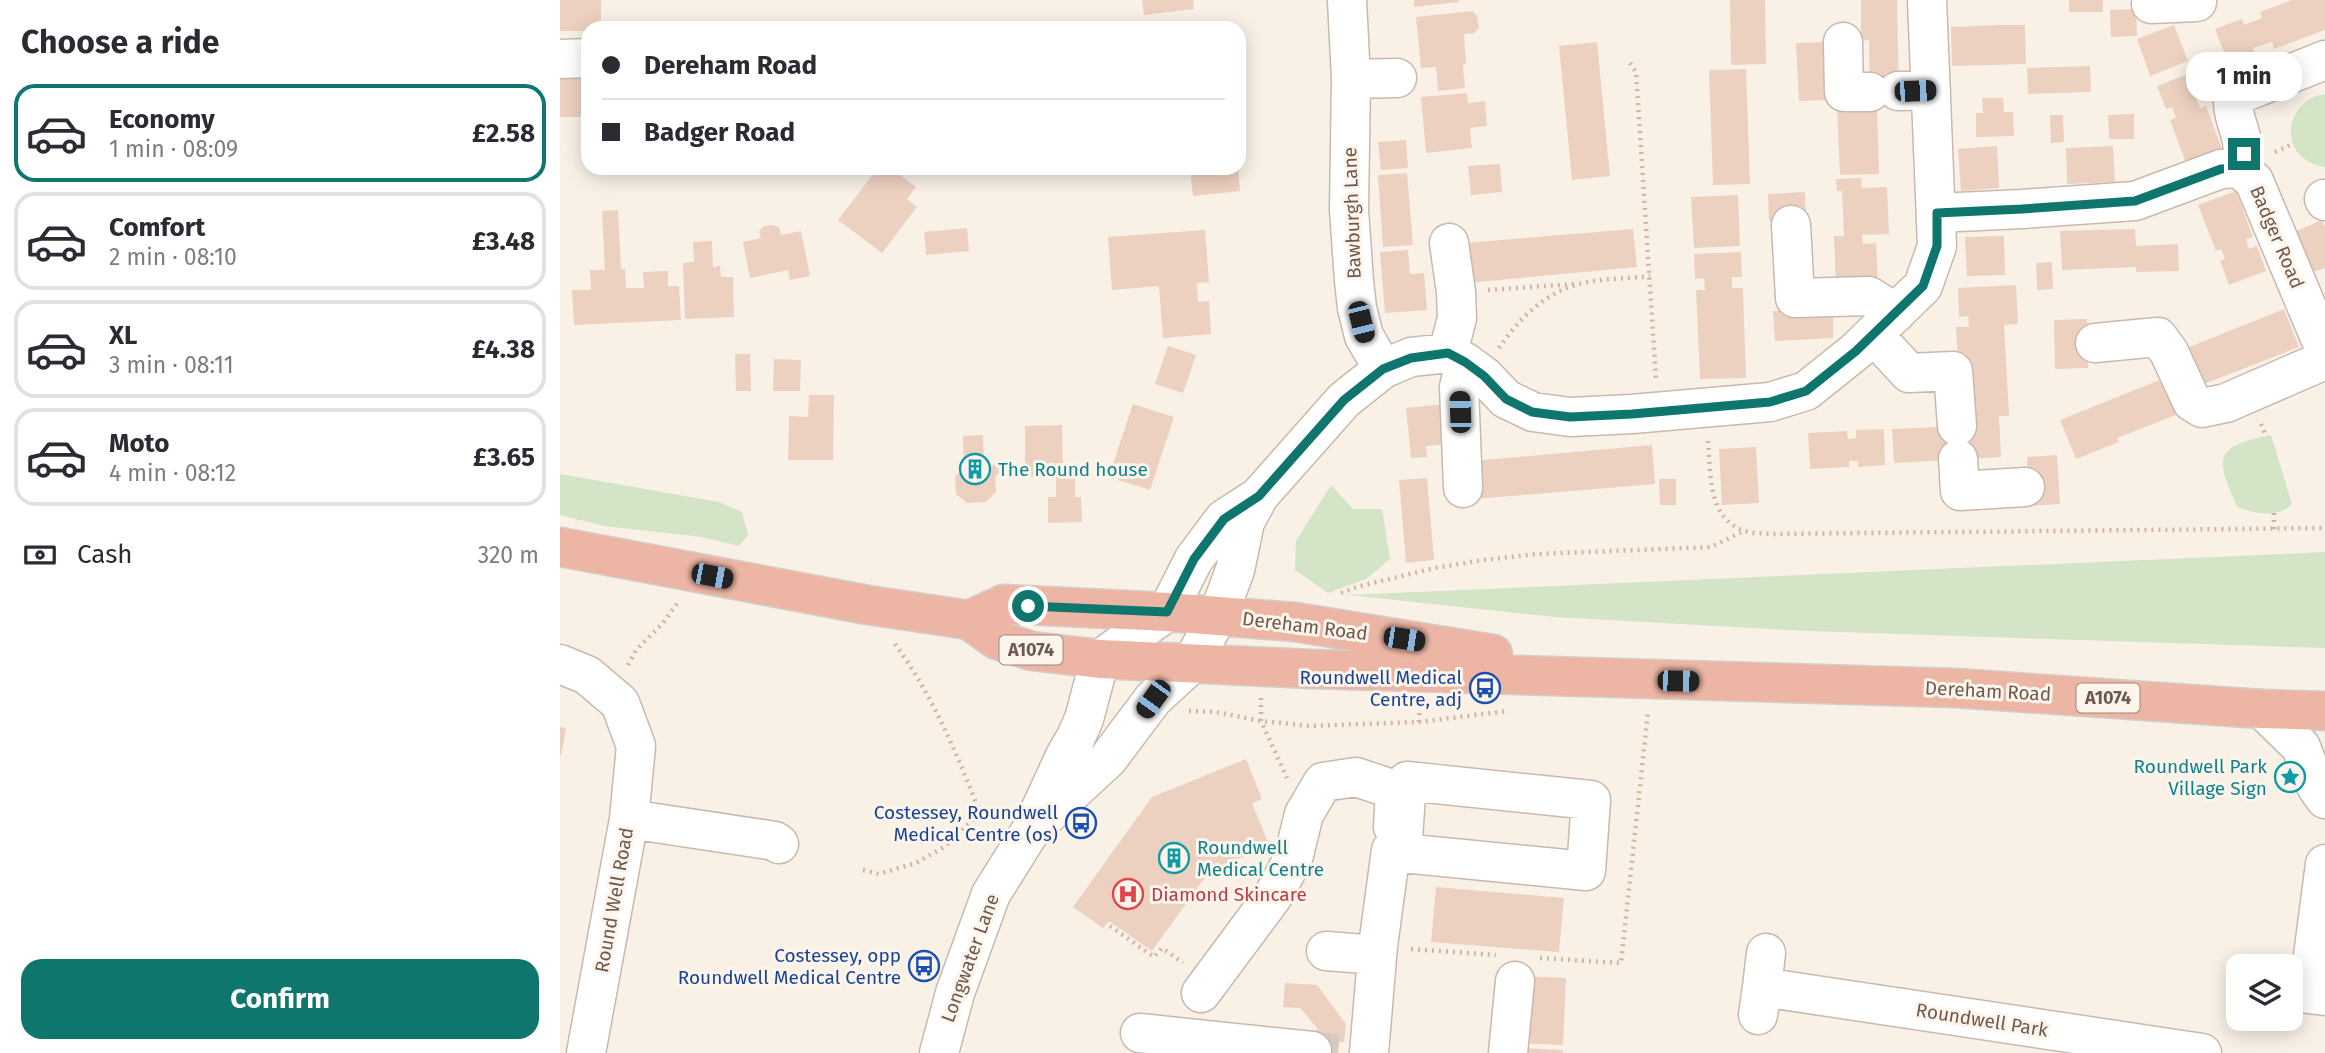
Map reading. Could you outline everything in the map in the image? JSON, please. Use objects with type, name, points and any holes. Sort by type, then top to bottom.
[{"type":"highway","name":"Dereham Road","points":[[560,547],[868,605],[969,620],[997,640],[1021,648],[1100,659],[1262,667],[1955,688],[2325,711]]},
{"type":"highway","name":"Dereham Road","points":[[969,620],[1004,604],[1295,622],[1651,680]]},
{"type":"highway","points":[[1167,612],[1191,664]]},
{"type":"street","name":"Bawburgh Lane","points":[[1346,0],[1351,79],[1349,210],[1354,281],[1364,336],[1383,369]]},
{"type":"street","points":[[1191,664],[1217,616],[1235,570],[1245,522],[1259,496],[1344,400],[1383,369],[1411,358],[1466,364],[1506,399],[1532,412],[1570,417],[1770,402],[1806,391],[1885,323],[1923,286],[1937,246],[1937,213],[1900,91],[1927,0]]},
{"type":"street","points":[[2151,4],[2197,2]]},
{"type":"street","points":[[1843,42],[1844,92],[1900,91]]},
{"type":"street","points":[[560,59],[581,58]]},
{"type":"street","name":"Badger Road","points":[[2239,168],[2244,154],[2243,139],[2232,112],[2233,99],[2325,60]]},
{"type":"street","points":[[1351,79],[1397,78]]},
{"type":"street","name":"Badger Road","points":[[1937,213],[2135,201],[2221,169],[2239,168],[2254,181],[2325,351]]},
{"type":"street","points":[[1791,225],[1795,298],[1869,296],[1909,373],[1953,371],[1960,491],[2025,487]]},
{"type":"street","points":[[1449,243],[1457,318],[1466,364],[1459,387],[1463,488]]},
{"type":"street","points":[[2095,344],[2158,337],[2169,352],[2192,402],[2202,408],[2226,403],[2325,360]]},
{"type":"street","points":[[1100,659],[1167,612],[1194,559],[1224,519],[1259,496]]},
{"type":"street","name":"Longwater Lane","points":[[939,1053],[955,993],[991,894],[1031,830],[1084,719],[1100,659]]},
{"type":"street","points":[[560,664],[587,675],[611,696]]},
{"type":"street","name":"Longwater Lane","points":[[1031,830],[1108,759],[1153,699],[1191,664]]},
{"type":"street","name":"Round Well Road","points":[[586,1053],[629,819],[636,746],[620,703],[611,696]]},
{"type":"street","points":[[2262,709],[2294,737],[2322,786]]},
{"type":"street","points":[[1205,987],[1273,896],[1293,859],[1304,814],[1323,782],[1356,777],[1395,790],[1393,861]]},
{"type":"street","points":[[1369,1053],[1377,956],[1393,861],[1407,781],[1591,800],[1586,871],[1393,861]]},
{"type":"street","points":[[629,819],[775,841],[779,844]]},
{"type":"street","points":[[2325,864],[2308,994],[2325,996]]},
{"type":"street","points":[[1326,951],[1377,956]]},
{"type":"street","points":[[1508,1053],[1515,981]]},
{"type":"street","name":"Roundwell Park","points":[[1762,985],[2202,1053]]},
{"type":"street","points":[[1140,1032],[1330,1052]]},
{"type":"path","points":[[1630,63],[1636,72],[1658,411]]},
{"type":"path","points":[[1456,292],[1650,276]]},
{"type":"path","points":[[1466,364],[1493,356],[1531,310],[1546,299],[1578,284]]},
{"type":"path","points":[[2274,513],[2274,529]]},
{"type":"path","points":[[1335,599],[1340,594],[1360,586],[1483,559],[1538,554],[1711,547],[1745,531]]},
{"type":"path","points":[[611,696],[636,650],[663,623],[681,598]]},
{"type":"path","points":[[868,605],[911,665],[938,713],[980,813]]},
{"type":"path","points":[[1262,667],[1261,721],[1304,814]]},
{"type":"path","points":[[1183,711],[1216,712],[1261,721],[1310,726],[1419,722]]},
{"type":"path","points":[[980,813],[1031,830]]},
{"type":"path","points":[[863,870],[879,874],[916,863],[946,846],[980,813]]},
{"type":"path","points":[[1110,926],[1154,957],[1162,947],[1205,987]]},
{"type":"green space","points":[[2325,94],[2323,167],[2309,162],[2298,153],[2291,132],[2292,122],[2304,103]]},
{"type":"green space","points":[[2271,435],[2292,504],[2273,513],[2258,513],[2237,507],[2224,475],[2224,457],[2241,443]]},
{"type":"green space","points":[[560,474],[719,502],[742,512],[748,535],[739,546],[701,537],[604,526],[560,515]]},
{"type":"green space","points":[[1331,485],[1353,509],[1382,509],[1390,559],[1366,579],[1328,593],[1295,570],[1296,541]]},
{"type":"green space","points":[[2325,552],[2325,648],[1807,631],[1555,617],[1349,595]]},
{"type":"building","points":[[560,0],[601,0],[601,21],[581,21],[581,31],[560,31]]},
{"type":"building","points":[[1142,0],[1193,0],[1194,9],[1144,15]]},
{"type":"building","points":[[1414,0],[1459,0],[1459,2],[1414,7]]},
{"type":"building","points":[[1730,0],[1765,0],[1766,64],[1731,65]]},
{"type":"building","points":[[1861,0],[1897,0],[1899,99],[1870,99],[1869,40],[1861,41]]},
{"type":"building","points":[[2069,0],[2103,0],[2103,12],[2069,12]]},
{"type":"building","points":[[2292,0],[2325,0],[2325,30],[2274,49],[2272,42],[2253,48],[2257,59],[2231,70],[2215,29],[2242,19],[2244,25],[2262,18],[2260,12]]},
{"type":"building","points":[[2136,9],[2137,36],[2111,37],[2110,10]]},
{"type":"building","points":[[1472,11],[1477,16],[1479,28],[1474,33],[1464,34],[1465,88],[1438,91],[1436,67],[1421,68],[1416,17]]},
{"type":"building","points":[[2025,25],[2026,64],[1952,66],[1951,27]]},
{"type":"building","points":[[2174,25],[2188,61],[2150,76],[2137,39]]},
{"type":"building","points":[[1597,42],[1610,176],[1572,180],[1559,46]]},
{"type":"building","points":[[1825,42],[1828,100],[1799,101],[1796,43]]},
{"type":"building","points":[[2090,66],[2091,92],[2028,94],[2027,68]]},
{"type":"building","points":[[1746,69],[1750,184],[1713,185],[1709,70]]},
{"type":"building","points":[[560,70],[581,71],[581,117],[560,117]]},
{"type":"building","points":[[2193,72],[2202,96],[2196,98],[2200,108],[2206,106],[2222,149],[2186,163],[2170,120],[2176,118],[2172,107],[2166,109],[2157,86]]},
{"type":"building","points":[[1467,93],[1468,103],[1485,101],[1487,126],[1470,128],[1472,148],[1426,153],[1421,97]]},
{"type":"building","points":[[1982,98],[2003,98],[2004,112],[2013,112],[2014,136],[1976,137],[1976,113],[1983,113]]},
{"type":"building","points":[[1877,106],[1879,174],[1840,175],[1837,107]]},
{"type":"building","points":[[2134,114],[2134,139],[2109,139],[2108,115]]},
{"type":"building","points":[[2050,115],[2063,115],[2064,142],[2051,143]]},
{"type":"building","points":[[1406,140],[1408,168],[1381,170],[1378,142]]},
{"type":"building","points":[[1997,146],[1999,188],[1961,191],[1958,149]]},
{"type":"building","points":[[2113,146],[2115,182],[2067,184],[2066,148]]},
{"type":"building","points":[[1500,164],[1502,192],[1471,195],[1468,166]]},
{"type":"building","points":[[1407,173],[1413,245],[1383,247],[1378,175]]},
{"type":"building","points":[[873,175],[900,175],[916,187],[907,199],[917,207],[882,253],[838,220]]},
{"type":"building","points":[[1191,175],[1239,175],[1240,191],[1193,196]]},
{"type":"building","points":[[1861,178],[1862,188],[1887,187],[1889,234],[1862,235],[1863,244],[1876,243],[1878,286],[1836,287],[1834,236],[1844,236],[1842,191],[1837,191],[1836,179]]},
{"type":"building","points":[[2236,191],[2253,237],[2246,239],[2249,249],[2257,246],[2266,271],[2229,285],[2220,261],[2225,259],[2221,249],[2216,251],[2198,205]]},
{"type":"building","points":[[1805,192],[1806,219],[1769,221],[1768,194]]},
{"type":"building","points":[[1738,195],[1740,246],[1694,248],[1691,197]]},
{"type":"building","points":[[618,210],[621,269],[625,269],[626,288],[644,288],[643,272],[668,271],[668,286],[679,286],[681,320],[574,325],[572,290],[591,290],[590,270],[605,270],[602,211]]},
{"type":"building","points":[[2322,220],[2325,227],[2325,268],[2311,273],[2294,232]]},
{"type":"building","points":[[764,226],[779,227],[781,235],[801,231],[810,276],[790,280],[788,270],[750,278],[743,242],[761,238],[759,231]]},
{"type":"building","points":[[967,228],[969,251],[926,255],[924,232]]},
{"type":"building","points":[[1633,229],[1637,267],[1456,284],[1453,244]]},
{"type":"building","points":[[2135,229],[2136,246],[2178,244],[2179,271],[2136,272],[2136,267],[2062,270],[2060,231]]},
{"type":"building","points":[[1205,230],[1209,282],[1197,283],[1198,302],[1209,301],[1211,334],[1163,338],[1159,286],[1112,290],[1108,237]]},
{"type":"building","points":[[2004,236],[2005,275],[1967,276],[1965,237]]},
{"type":"building","points":[[712,241],[713,267],[720,266],[721,277],[733,277],[734,317],[685,319],[683,263],[694,262],[693,242]]},
{"type":"building","points":[[1408,250],[1410,274],[1424,273],[1427,310],[1385,313],[1380,252]]},
{"type":"building","points":[[1741,252],[1742,277],[1732,277],[1732,288],[1743,288],[1746,378],[1700,379],[1696,290],[1705,290],[1704,278],[1695,279],[1694,254]]},
{"type":"building","points":[[2052,262],[2053,289],[2037,290],[2036,263]]},
{"type":"building","points":[[2016,285],[2018,324],[2004,325],[2009,416],[1999,416],[2001,457],[1894,463],[1892,429],[1965,426],[1961,418],[1956,327],[1969,327],[1968,316],[1959,317],[1958,288]]},
{"type":"building","points":[[2284,309],[2299,347],[2191,389],[2177,352]]},
{"type":"building","points":[[1833,310],[1833,338],[1775,341],[1773,311]]},
{"type":"building","points":[[2087,319],[2088,368],[2055,369],[2054,320]]},
{"type":"building","points":[[1168,346],[1196,355],[1183,393],[1155,384]]},
{"type":"building","points":[[735,354],[750,354],[751,391],[736,391]]},
{"type":"building","points":[[774,359],[801,360],[800,391],[773,391]]},
{"type":"building","points":[[2167,377],[2181,413],[2117,438],[2119,442],[2076,459],[2060,420]]},
{"type":"building","points":[[809,395],[834,395],[833,460],[788,460],[789,416],[808,417]]},
{"type":"building","points":[[1133,404],[1174,417],[1150,490],[1118,480],[1121,473],[1111,470]]},
{"type":"building","points":[[1444,404],[1448,444],[1426,446],[1427,457],[1411,458],[1406,408]]},
{"type":"building","points":[[1062,425],[1063,465],[1075,465],[1075,497],[1081,497],[1082,522],[1048,523],[1048,497],[1056,497],[1056,477],[1025,477],[1025,426]]},
{"type":"building","points":[[1884,429],[1885,465],[1858,467],[1858,461],[1849,461],[1849,467],[1810,469],[1808,433],[1847,431],[1848,439],[1856,438],[1856,430]]},
{"type":"building","name":"The Round house","points":[[983,435],[984,466],[988,470],[994,464],[1001,471],[995,477],[996,492],[986,502],[967,503],[956,494],[955,477],[964,468],[963,436]]},
{"type":"building","points":[[1652,445],[1655,484],[1475,499],[1472,461]]},
{"type":"building","points":[[1756,447],[1759,503],[1722,505],[1719,449]]},
{"type":"building","points":[[2057,455],[2060,504],[2029,506],[2027,457]]},
{"type":"building","points":[[1427,478],[1434,560],[1406,563],[1399,480]]},
{"type":"building","points":[[1659,479],[1676,479],[1676,505],[1660,505]]},
{"type":"building","points":[[560,727],[566,728],[561,756],[560,756]]},
{"type":"building","name":"Roundwell Medical Centre","points":[[1246,759],[1262,799],[1252,803],[1270,847],[1211,869],[1152,951],[1109,921],[1103,928],[1073,907],[1152,797]]},
{"type":"building","points":[[1436,887],[1564,898],[1559,952],[1431,942]]},
{"type":"building","points":[[1525,976],[1566,978],[1563,1045],[1521,1043]]},
{"type":"building","points":[[1285,983],[1317,985],[1346,1024],[1344,1042],[1339,1042],[1338,1053],[1311,1053],[1317,1028],[1300,1008],[1283,1007]]},
{"type":"building","points":[[1521,1048],[1563,1050],[1563,1053],[1520,1053]]},
{"type":"tunnel","points":[[1312,1051],[1338,1053]]},
{"type":"place","name":"The Round house","points":[[975,469]]},
{"type":"place","name":"Roundwell Medical Centre, adj","points":[[1485,688]]},
{"type":"place","name":"Roundwell Park Village Sign","points":[[2290,777]]},
{"type":"place","name":"Costessey, Roundwell Medical Centre (os)","points":[[1081,823]]},
{"type":"place","name":"Roundwell Medical Centre","points":[[1174,858]]},
{"type":"place","name":"Diamond Skincare","points":[[1128,894]]},
{"type":"place","name":"Costessey, opp Roundwell Medical Centre","points":[[924,966]]},
{"type":"route","points":[[1028,606],[1167,612],[1194,559],[1224,519],[1259,496],[1344,400],[1383,369],[1411,358],[1448,353],[1484,376],[1506,399],[1532,412],[1570,417],[1770,402],[1806,391],[1856,351],[1923,286],[1937,246],[1937,213],[2135,201],[2221,169],[2239,168],[2244,154]]}]
